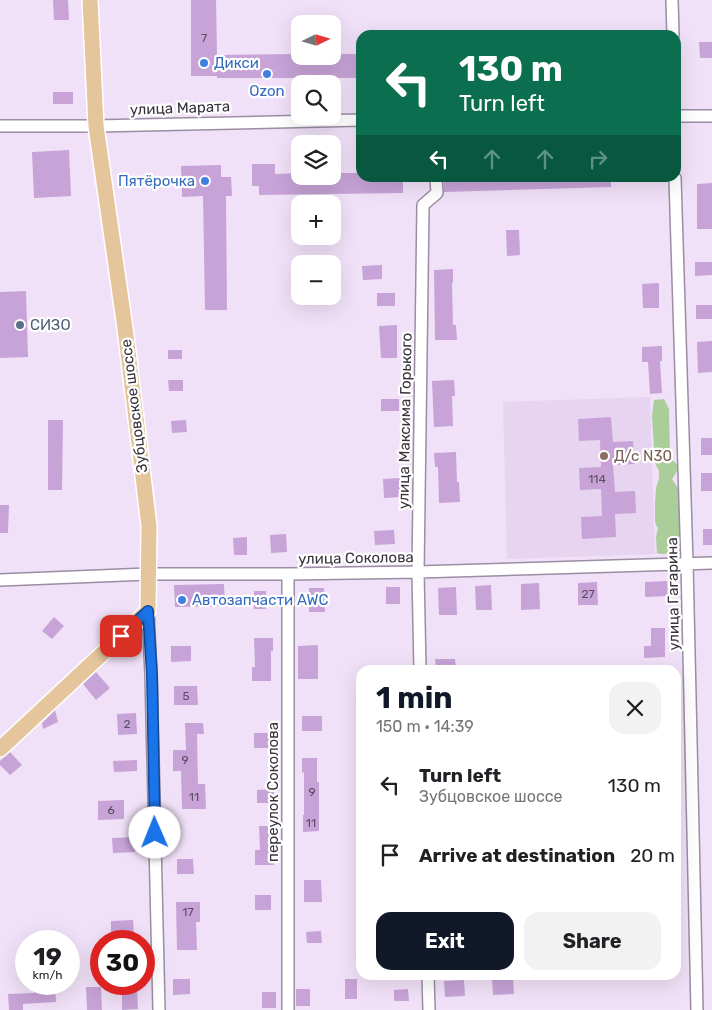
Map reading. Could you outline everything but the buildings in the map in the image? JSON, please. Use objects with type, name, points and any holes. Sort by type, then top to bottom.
[{"type":"main road","name":"Зубцовское шоссе","points":[[90,0],[96,126],[125,328],[148,526],[148,611]]},
{"type":"main road","points":[[0,748],[148,611]]},
{"type":"street","points":[[672,0],[673,30]]},
{"type":"street","points":[[681,116],[712,116]]},
{"type":"street","name":"улица Марата","points":[[0,126],[96,126],[356,120]]},
{"type":"street","name":"улица Максима Горького","points":[[420,665],[418,572],[423,205],[437,193],[436,182]]},
{"type":"street","name":"улица Гагарина","points":[[675,182],[687,563],[697,1010]]},
{"type":"street","name":"улица Соколова","points":[[0,580],[148,574],[418,572],[712,563]]},
{"type":"street","name":"переулок Соколова","points":[[288,574],[288,1010]]},
{"type":"street","points":[[148,611],[152,675],[159,1010]]},
{"type":"street","points":[[428,980],[428,1010]]},
{"type":"shaded area","points":[[650,397],[655,554],[507,559],[503,402]]},
{"type":"green space","points":[[664,399],[669,409],[670,459],[679,468],[672,479],[680,491],[683,514],[680,516],[681,543],[673,543],[671,551],[663,554],[657,553],[656,537],[658,528],[655,521],[655,503],[659,471],[655,463],[652,416],[654,400]]},
{"type":"place","name":"Дикси","points":[[204,63]]},
{"type":"place","name":"Ozon","points":[[267,74]]},
{"type":"place","name":"Пятёрочка","points":[[205,181]]},
{"type":"place","name":"СИЗО","points":[[20,325]]},
{"type":"place","name":"Д/с N30","points":[[604,456]]},
{"type":"place","name":"Автозапчасти AWC","points":[[182,600]]},
{"type":"route","points":[[121,636],[148,611],[152,675],[155,833]]}]
